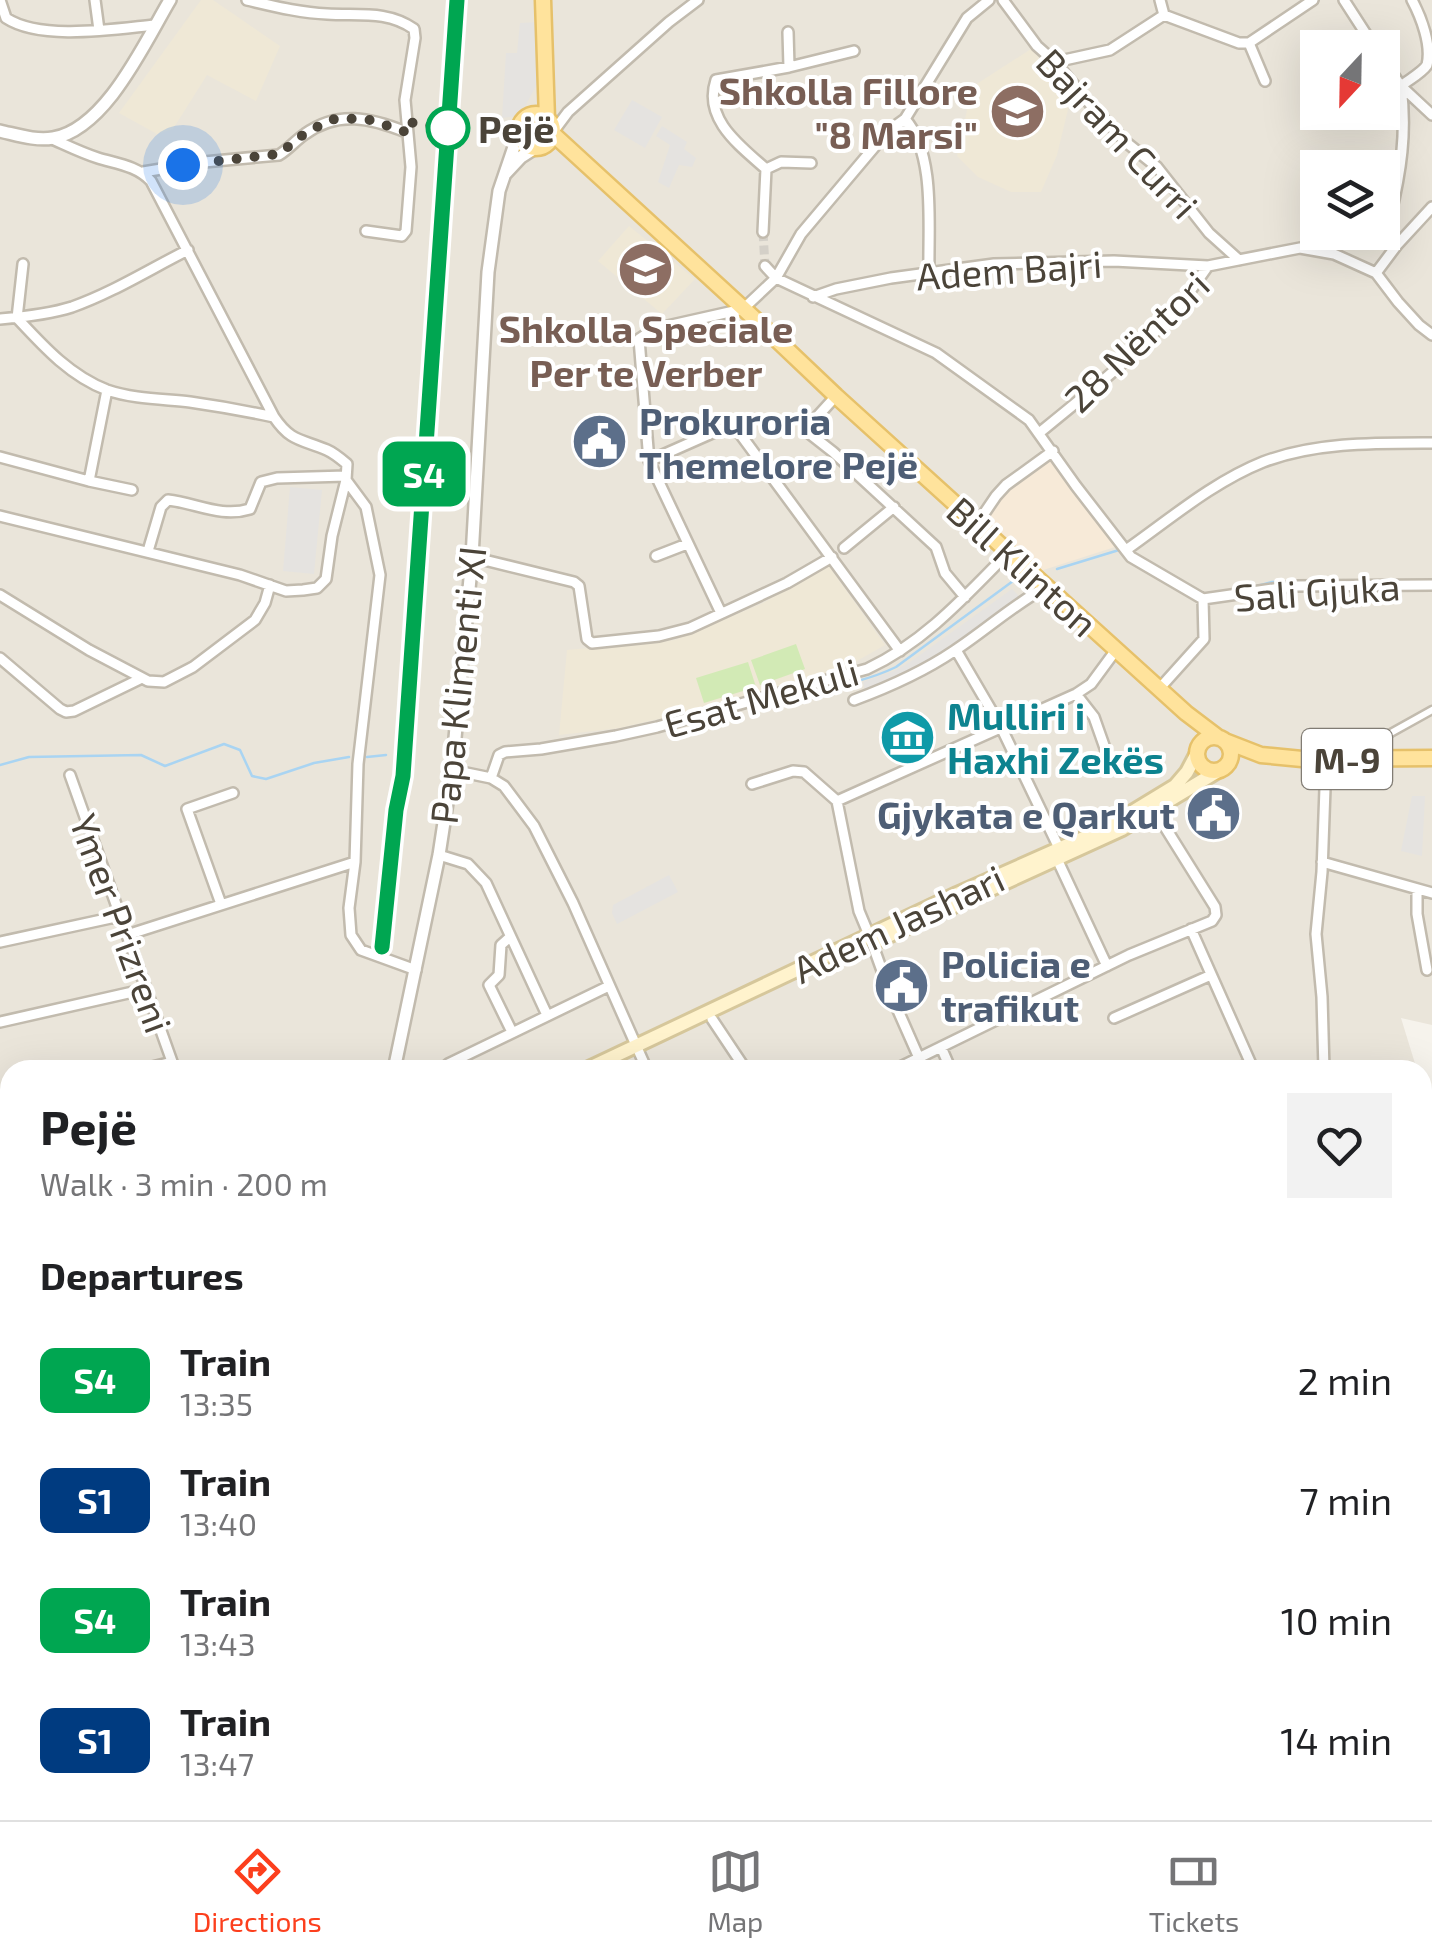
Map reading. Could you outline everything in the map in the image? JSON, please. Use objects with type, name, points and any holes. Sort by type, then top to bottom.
[{"type":"main road","points":[[537,148],[548,143],[550,126],[544,0]]},
{"type":"main road","name":"Papa Klimenti XI","points":[[519,132],[545,76]]},
{"type":"main road","points":[[528,116],[538,114],[550,126]]},
{"type":"main road","name":"Bill Klinton","points":[[550,126],[836,396],[1186,714],[1222,739]]},
{"type":"main road","name":"M-9","points":[[519,132],[526,145],[537,148]]},
{"type":"main road","name":"Bill Klinton","points":[[537,148],[597,174]]},
{"type":"main road","name":"Bill Klinton","points":[[1186,714],[1198,750]]},
{"type":"main road","points":[[1198,750],[1208,738],[1222,739],[1230,749],[1224,767]]},
{"type":"main road","name":"M-9","points":[[1222,739],[1262,755],[1326,760],[1432,758]]},
{"type":"main road","name":"M-9","points":[[1198,750],[1204,768],[1224,767],[1262,755]]},
{"type":"main road","name":"Adem Jashari","points":[[1058,854],[1175,786],[1198,750]]},
{"type":"main road","name":"Adem Jashari","points":[[620,1060],[870,939],[1058,854],[1122,830],[1224,767]]},
{"type":"main road","name":"Adem Jashari","points":[[610,1060],[712,1019],[870,939]]},
{"type":"street","points":[[0,0],[6,18],[15,24],[64,31],[155,25]]},
{"type":"street","points":[[94,0],[99,30]]},
{"type":"street","points":[[0,132],[50,138],[79,128],[101,110],[170,0]]},
{"type":"street","points":[[247,0],[327,14],[376,14],[414,29],[405,100],[411,167],[406,231],[402,236],[366,231]]},
{"type":"street","points":[[550,126],[698,0]]},
{"type":"street","points":[[721,613],[650,461],[639,340],[654,329],[743,309],[776,278],[801,234],[887,132],[906,119],[967,18],[989,0]]},
{"type":"street","name":"Bajram Curri","points":[[1003,0],[1037,46],[1094,109],[1157,167],[1210,232],[1239,260]]},
{"type":"street","points":[[1160,0],[1164,15]]},
{"type":"street","points":[[1164,15],[1239,43],[1249,43],[1313,0]]},
{"type":"street","points":[[1344,0],[1363,30]]},
{"type":"street","points":[[1400,86],[1427,66],[1430,56],[1425,26],[1412,0]]},
{"type":"street","points":[[1055,62],[1110,50],[1164,15]]},
{"type":"street","points":[[788,32],[788,67]]},
{"type":"street","points":[[1249,43],[1265,81]]},
{"type":"street","points":[[766,169],[716,116],[712,102],[716,80],[854,51]]},
{"type":"street","points":[[1400,86],[1432,115]]},
{"type":"street","points":[[1400,86],[1405,115],[1400,166]]},
{"type":"street","points":[[50,138],[143,172],[279,154],[304,134],[342,118],[370,120],[406,132]]},
{"type":"street","points":[[906,119],[915,130],[926,168],[930,271]]},
{"type":"street","name":"Papa Klimenti XI","points":[[396,1060],[439,856],[452,770],[472,557],[488,272],[499,191],[519,132]]},
{"type":"street","points":[[504,176],[521,156],[537,148]]},
{"type":"street","points":[[766,169],[781,162],[811,163]]},
{"type":"street","points":[[762,232],[766,169]]},
{"type":"street","points":[[0,516],[240,575],[286,591],[318,588],[326,578],[347,464],[330,451],[285,434],[157,190],[143,172]]},
{"type":"street","points":[[1432,207],[1376,273],[1419,326],[1432,335]]},
{"type":"street","name":"28 Nëntori","points":[[1039,432],[1156,331],[1208,266],[1300,248],[1334,254],[1376,273]]},
{"type":"street","points":[[0,318],[71,307],[188,250]]},
{"type":"street","name":"Adem Bajri","points":[[814,296],[930,271],[1048,261],[1208,266]]},
{"type":"street","points":[[23,264],[18,318],[62,363],[84,378],[107,390],[274,417]]},
{"type":"street","points":[[765,266],[776,278],[936,353],[1029,420],[1132,557],[1202,599],[1204,639],[1159,689]]},
{"type":"street","points":[[89,481],[107,390]]},
{"type":"street","points":[[836,396],[805,430],[936,547],[945,573],[965,597]]},
{"type":"street","points":[[650,461],[719,430],[738,430],[900,651]]},
{"type":"street","points":[[1126,550],[1218,484],[1264,462],[1304,451],[1360,444],[1432,443]]},
{"type":"street","points":[[977,524],[1006,485],[1052,452]]},
{"type":"street","points":[[0,457],[132,490]]},
{"type":"street","points":[[148,552],[161,507],[168,500],[210,511],[242,512],[250,509],[261,482],[277,478],[346,478]]},
{"type":"street","points":[[346,478],[366,507],[380,574],[358,764],[348,924],[354,943],[361,950],[416,970]]},
{"type":"street","points":[[844,548],[894,507]]},
{"type":"street","points":[[656,556],[687,544]]},
{"type":"street","name":"Esat Mekuli","points":[[491,778],[500,754],[505,752],[616,736],[867,668],[900,651],[931,628],[1002,559],[1006,550]]},
{"type":"street","points":[[472,557],[574,582],[579,586],[586,639],[592,644],[690,628],[832,558]]},
{"type":"street","points":[[0,595],[148,682],[164,682],[194,666],[256,620],[270,585]]},
{"type":"street","name":"Sali Gjuka","points":[[1202,599],[1294,586],[1432,585]]},
{"type":"street","points":[[854,700],[890,686],[956,650],[1046,586]]},
{"type":"street","points":[[956,650],[1001,727],[1107,966]]},
{"type":"street","points":[[836,801],[1076,694],[1091,684],[1116,650]]},
{"type":"street","points":[[0,658],[66,712],[142,678]]},
{"type":"street","points":[[1076,694],[1094,716],[1106,750]]},
{"type":"street","points":[[1356,758],[1372,744],[1432,710]]},
{"type":"street","points":[[1324,1060],[1316,934],[1326,760]]},
{"type":"street","points":[[452,770],[491,778],[504,786],[534,826],[573,903],[642,1060]]},
{"type":"street","points":[[752,784],[793,771],[804,772],[836,801],[859,911],[918,1058]]},
{"type":"street","name":"Ymer Prizreni","points":[[70,775],[172,1060]]},
{"type":"street","points":[[221,904],[187,809],[233,793]]},
{"type":"street","points":[[914,1060],[1107,966],[1212,921],[1216,916],[1214,907],[1155,811]]},
{"type":"street","points":[[439,856],[468,864],[486,883],[547,1014]]},
{"type":"street","points":[[127,935],[354,862]]},
{"type":"street","points":[[1322,862],[1432,894]]},
{"type":"street","points":[[1418,889],[1417,914],[1427,970]]},
{"type":"street","points":[[0,942],[120,916]]},
{"type":"street","points":[[1190,928],[1248,1060]]},
{"type":"street","points":[[510,937],[501,945],[499,974],[489,985],[512,1032]]},
{"type":"street","points":[[1114,1018],[1212,975]]},
{"type":"street","points":[[456,1060],[609,986]]},
{"type":"street","points":[[0,1022],[146,989]]},
{"type":"street","points":[[712,1019],[739,1060]]},
{"type":"street","points":[[941,1047],[947,1060]]},
{"type":"shaded area","points":[[0,0],[1432,0],[1432,1025],[1401,1018],[1414,1060],[0,1060]]},
{"type":"shaded area","points":[[201,0],[213,0],[280,46],[256,101],[207,75],[173,129],[157,134],[119,113]]},
{"type":"shaded area","points":[[538,22],[538,82],[520,116],[502,118],[506,53],[517,53],[520,23]]},
{"type":"shaded area","name":"Shkolla Fillore \"8 Marsi\"","points":[[1031,49],[1072,93],[1057,155],[1041,192],[1011,192],[978,177],[957,156],[972,87]]},
{"type":"shaded area","points":[[632,100],[662,117],[645,148],[614,130]]},
{"type":"shaded area","points":[[662,126],[687,142],[684,149],[696,158],[692,167],[679,165],[669,188],[658,182],[670,145],[656,136]]},
{"type":"shaded area","name":"Shkolla Speciale Per te Verber","points":[[629,226],[695,279],[662,314],[598,261]]},
{"type":"shaded area","points":[[1050,458],[1118,546],[1034,573],[982,524],[1011,483]]},
{"type":"shaded area","points":[[290,487],[322,490],[314,574],[283,571]]},
{"type":"shaded area","points":[[828,565],[885,645],[841,670],[620,728],[559,735],[567,650],[675,640],[761,604]]},
{"type":"shaded area","points":[[1012,589],[1020,597],[944,650],[901,676],[865,690],[863,682],[910,662]]},
{"type":"shaded area","points":[[1412,796],[1425,796],[1422,856],[1401,851]]},
{"type":"shaded area","points":[[669,875],[678,892],[617,924],[613,905]]},
{"type":"green space","points":[[796,644],[805,669],[760,685],[751,660]]},
{"type":"green space","points":[[748,662],[756,687],[704,703],[696,678]]},
{"type":"waterway","points":[[1057,569],[1119,550]]},
{"type":"waterway","points":[[642,735],[882,673],[896,667],[1013,581]]},
{"type":"waterway","points":[[1250,588],[1272,582],[1346,581]]},
{"type":"waterway","points":[[0,765],[29,757],[141,755],[165,766],[224,744],[240,750],[252,776],[266,779],[314,763],[349,757]]},
{"type":"waterway","points":[[367,757],[386,755]]},
{"type":"tunnel","points":[[763,232],[765,266]]},
{"type":"railway","points":[[383,947],[396,810],[403,776],[457,0]]},
{"type":"train","name":"S4","points":[[382,947],[403,776],[457,0]]},
{"type":"place","name":"Shkolla Fillore \"8 Marsi\"","points":[[1017,112]]},
{"type":"place","name":"Pejë","points":[[448,128]]},
{"type":"place","name":"Shkolla Speciale Per te Verber","points":[[646,270]]},
{"type":"place","name":"Prokuroria Themelore Pejë","points":[[600,442]]},
{"type":"place","name":"Mulliri i Haxhi Zekës","points":[[908,737]]},
{"type":"place","name":"Gjykata e Qarkut","points":[[1214,814]]},
{"type":"place","name":"Policia e trafikut","points":[[902,985]]},
{"type":"route","points":[[183,165],[279,154],[304,134],[342,118],[370,120],[406,132],[407,122],[448,128]]}]
